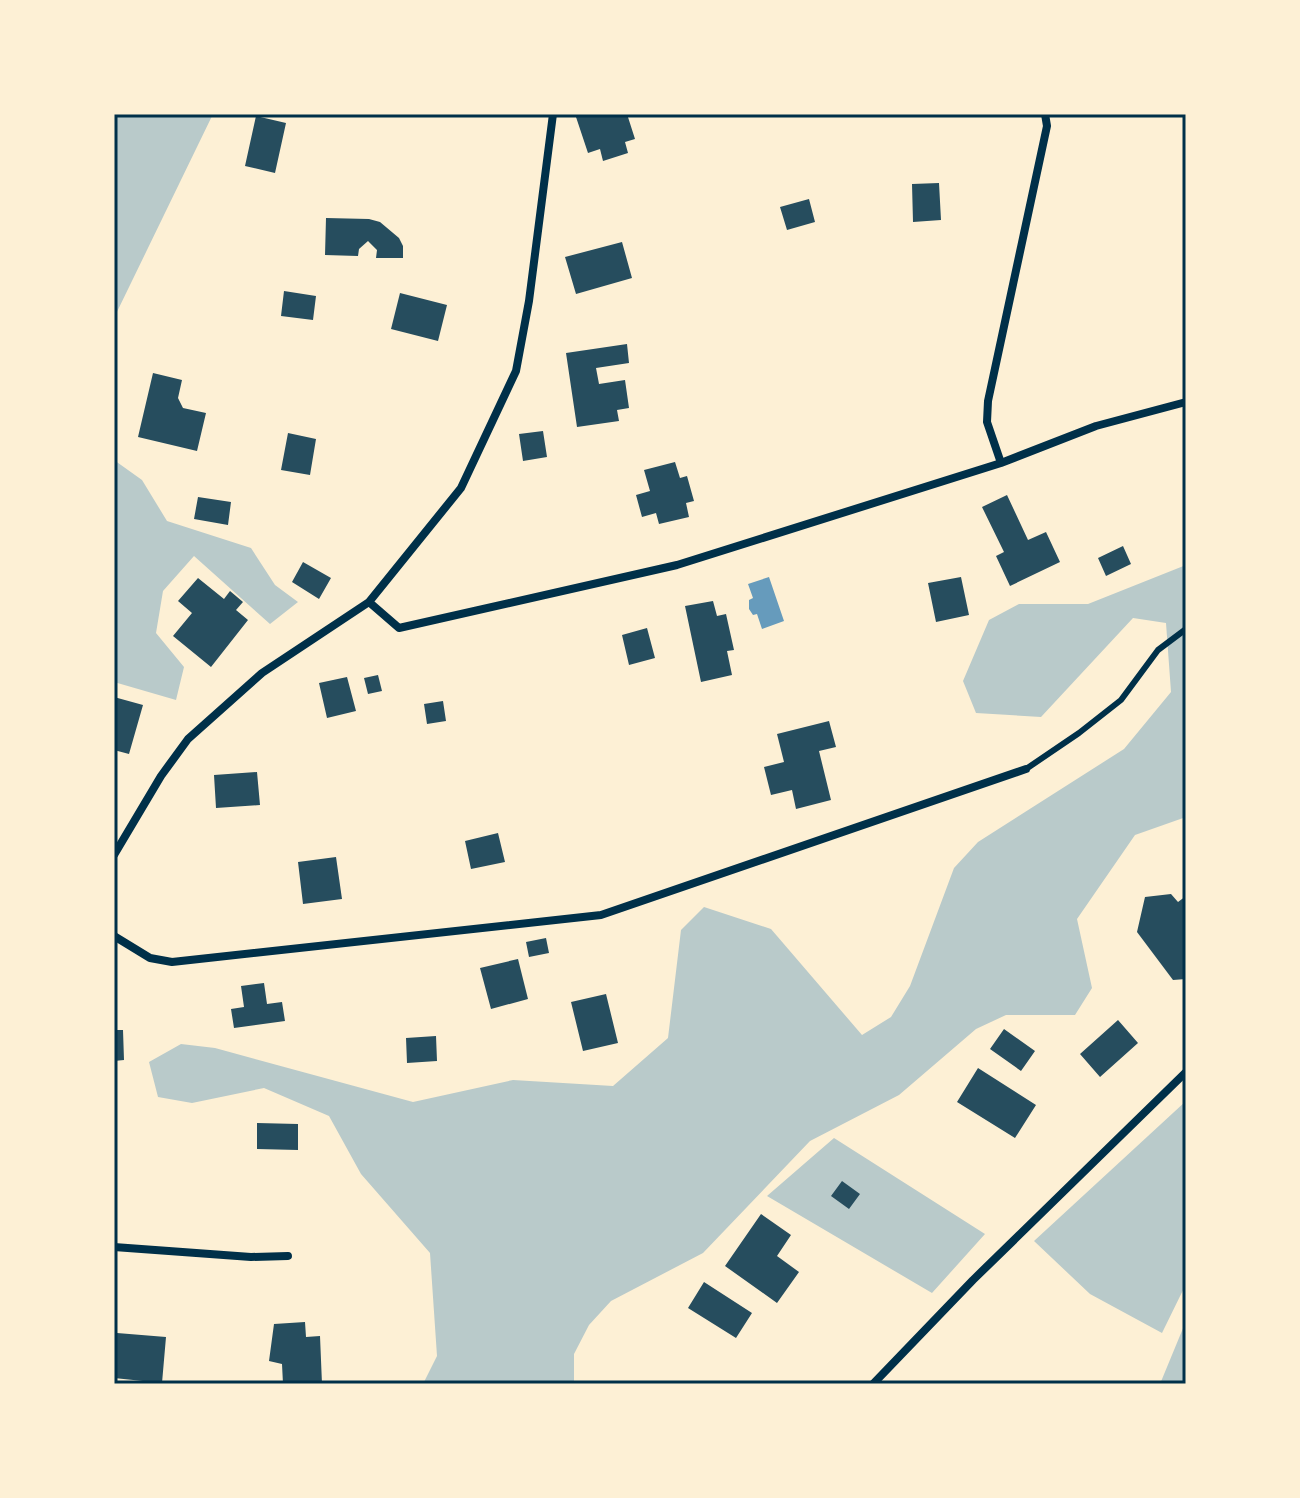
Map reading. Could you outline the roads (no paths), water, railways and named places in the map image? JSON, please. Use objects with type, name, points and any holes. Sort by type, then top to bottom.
[{"type":"street","points":[[114,855],[161,776],[188,739],[262,673],[369,602],[461,488],[516,371],[529,301],[553,114]]},
{"type":"street","points":[[1001,463],[987,422],[988,401],[1047,126],[1045,114]]},
{"type":"street","points":[[369,602],[399,628],[677,565],[1001,463],[1096,426],[1186,402]]},
{"type":"street","points":[[114,936],[150,958],[172,962],[601,915],[1026,769]]},
{"type":"street","points":[[873,1384],[973,1280],[1186,1072]]},
{"type":"street","points":[[114,1247],[251,1257],[288,1256]]},
{"type":"lane","points":[[1026,769],[1121,700],[1158,650],[1186,629]]},
{"type":"water","points":[[769,577],[784,621],[762,629],[757,614],[753,615],[749,609],[749,600],[753,598],[748,584]]}]
